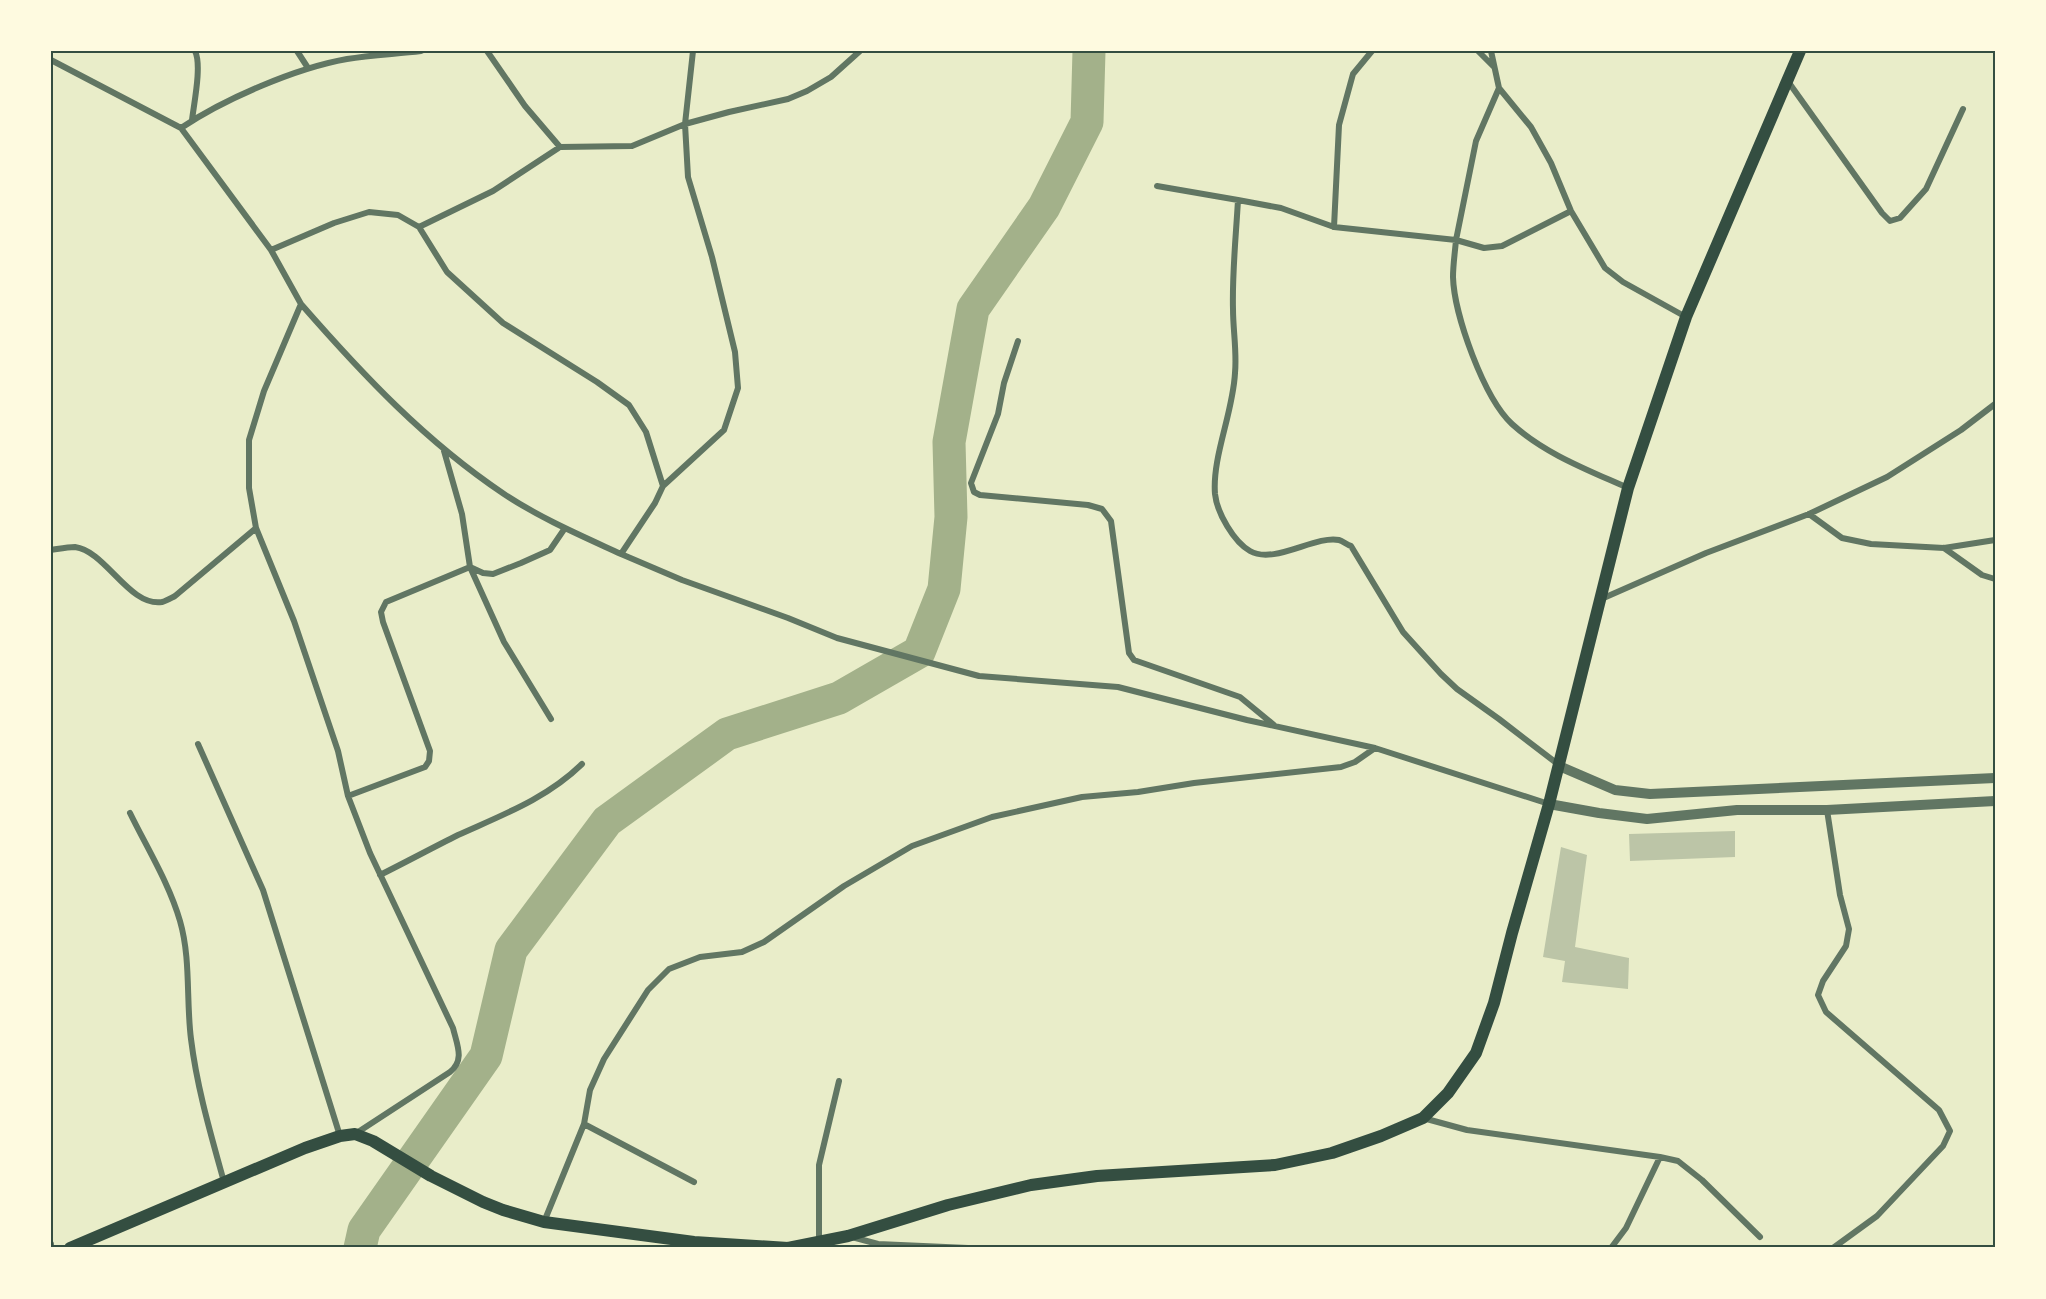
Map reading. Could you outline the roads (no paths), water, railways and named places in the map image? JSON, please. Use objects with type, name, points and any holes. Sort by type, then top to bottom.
[{"type":"main road","points":[[70,1248],[305,1148],[340,1136],[355,1134],[373,1141],[430,1176],[503,1210],[544,1222],[694,1242],[788,1248],[848,1236],[948,1205],[1031,1185],[1097,1176],[1275,1165],[1332,1153],[1423,1118],[1448,1093],[1476,1053],[1494,1003],[1559,766],[1628,488],[1686,317],[1800,51]]},
{"type":"street","points":[[192,120],[197,68],[195,51]]},
{"type":"street","points":[[297,51],[308,68]]},
{"type":"street","points":[[181,128],[234,99],[308,68],[348,59],[420,51]]},
{"type":"street","points":[[487,51],[525,106],[560,147]]},
{"type":"street","points":[[621,554],[655,503],[663,486],[724,430],[738,388],[735,352],[712,257],[688,177],[685,124],[693,51]]},
{"type":"street","points":[[419,227],[493,191],[560,147],[632,146],[685,124],[788,99],[831,77],[860,51]]},
{"type":"street","points":[[1334,227],[1339,125],[1353,74],[1372,51]]},
{"type":"street","points":[[1478,51],[1496,68]]},
{"type":"street","points":[[1491,51],[1499,88],[1531,127],[1551,163],[1571,211],[1605,268],[1623,282],[1686,317]]},
{"type":"street","points":[[51,60],[181,128],[271,250],[301,304],[388,400],[444,450],[505,495],[565,528],[682,580],[837,638],[979,676],[1118,687],[1277,727],[1375,748],[1549,804],[1599,813],[1647,819],[1737,810],[1827,810],[1995,801]]},
{"type":"street","points":[[1786,80],[1890,221],[1900,218],[1926,189],[1963,109]]},
{"type":"street","points":[[1499,88],[1476,141],[1456,240],[1453,276],[1456,302],[1478,369],[1510,422],[1550,452],[1628,488]]},
{"type":"street","points":[[1157,186],[1281,208],[1334,227],[1456,240],[1484,249],[1502,246],[1571,211]]},
{"type":"street","points":[[1238,200],[1232,307],[1236,372],[1230,413],[1215,473],[1215,496],[1220,515],[1250,551],[1264,556],[1338,540],[1351,546],[1403,632],[1457,689],[1499,718],[1559,766],[1615,789],[1650,794],[1995,778]]},
{"type":"street","points":[[271,250],[334,223],[369,212],[398,215],[419,227],[447,272],[503,322],[597,382],[628,405],[646,432],[663,486]]},
{"type":"street","points":[[301,304],[264,391],[249,440],[249,488],[256,528],[294,621],[338,751],[348,796],[380,875],[453,1028],[460,1056],[458,1066],[450,1072],[355,1134]]},
{"type":"street","points":[[1018,341],[1004,382],[998,414],[971,483],[974,492],[980,495],[1088,505],[1102,509],[1111,521],[1130,653],[1134,660],[1240,696],[1277,727]]},
{"type":"street","points":[[1599,600],[1706,553],[1809,514],[1887,477],[1961,430],[1995,404]]},
{"type":"street","points":[[444,450],[462,514],[470,567],[504,642],[551,719]]},
{"type":"street","points":[[1809,514],[1842,538],[1871,544],[1944,548],[1995,540]]},
{"type":"street","points":[[51,550],[76,547],[91,554],[138,595],[162,602],[175,596],[256,528]]},
{"type":"street","points":[[348,796],[425,767],[429,761],[430,751],[383,622],[381,612],[387,602],[470,567],[483,573],[493,574],[521,563],[550,550],[565,528]]},
{"type":"street","points":[[1944,548],[1982,575],[1995,579]]},
{"type":"street","points":[[198,744],[262,890],[340,1136]]},
{"type":"street","points":[[544,1222],[584,1124],[590,1090],[604,1059],[648,990],[669,969],[700,957],[742,952],[764,942],[844,886],[912,846],[992,817],[1082,797],[1341,767],[1355,762],[1375,748]]},
{"type":"street","points":[[380,875],[541,796],[582,764]]},
{"type":"street","points":[[1827,810],[1840,895],[1849,929],[1846,946],[1823,981],[1818,994],[1826,1012],[1939,1110],[1950,1131],[1943,1146],[1876,1216],[1833,1248]]},
{"type":"street","points":[[130,813],[172,899],[180,923],[186,955],[191,1037],[199,1093],[224,1182]]},
{"type":"street","points":[[819,1241],[819,1165],[839,1081]]},
{"type":"street","points":[[1423,1118],[1467,1130],[1660,1156],[1678,1161],[1702,1180],[1761,1237]]},
{"type":"street","points":[[584,1124],[694,1182]]},
{"type":"street","points":[[1611,1248],[1626,1228],[1660,1156]]},
{"type":"street","points":[[848,1236],[879,1244],[968,1248]]},
{"type":"waterway","points":[[360,1248],[364,1230],[486,1056],[511,950],[607,821],[727,734],[839,698],[919,652],[944,589],[951,517],[949,442],[973,309],[1044,207],[1087,122],[1089,51]]}]
